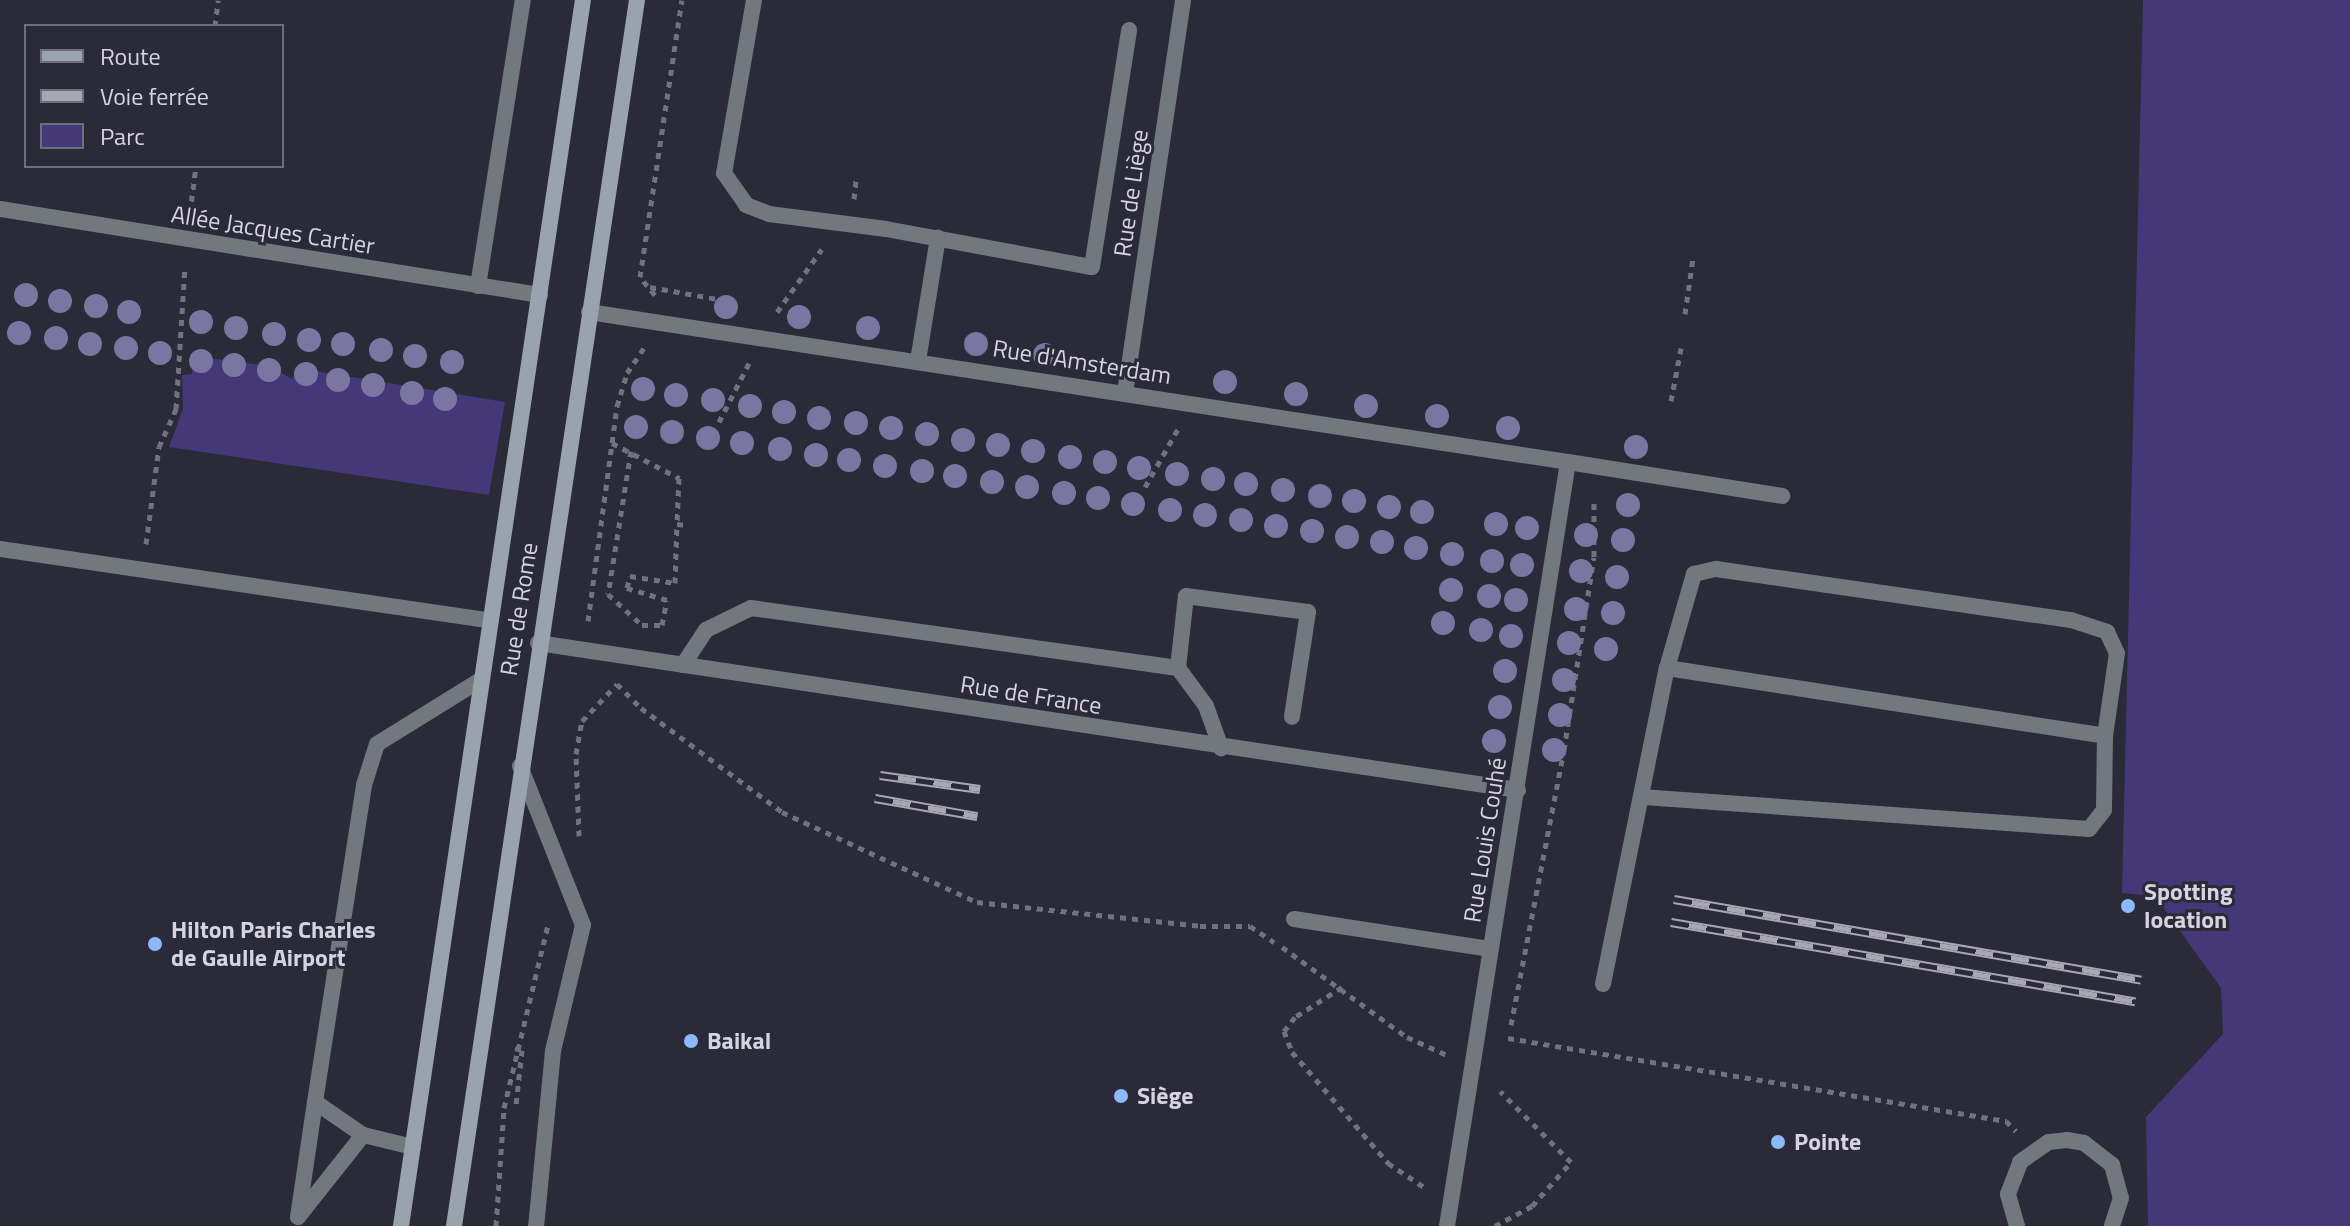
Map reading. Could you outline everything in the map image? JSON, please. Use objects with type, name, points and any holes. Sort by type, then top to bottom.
[{"type":"main road","name":"Rue de Rome","points":[[401,1226],[583,0]]},
{"type":"main road","name":"Rue de Rome","points":[[454,1226],[538,643],[637,0]]},
{"type":"street","points":[[478,286],[523,0]]},
{"type":"street","points":[[754,0],[724,173],[731,190],[746,205],[769,214],[938,238],[1092,267],[1129,30]]},
{"type":"street","name":"Rue de Liège","points":[[1125,393],[1183,0]]},
{"type":"street","name":"Allée Jacques Cartier","points":[[0,209],[186,242],[540,295]]},
{"type":"street","points":[[918,361],[938,238]]},
{"type":"street","name":"Rue d'Amsterdam","points":[[589,312],[1782,496]]},
{"type":"street","name":"Rue Louis Couhé","points":[[1448,1219],[1568,462]]},
{"type":"street","points":[[0,549],[491,621]]},
{"type":"street","points":[[1603,984],[1644,797],[1667,668],[1694,574],[1716,569],[2071,620],[2107,632],[2117,653],[2105,736],[2104,810],[2089,829],[1644,797]]},
{"type":"street","points":[[1221,748],[1206,706],[1178,668],[1186,596],[1308,612],[1292,717]]},
{"type":"street","points":[[683,665],[706,630],[751,608],[1178,668]]},
{"type":"street","name":"Rue de France","points":[[538,643],[1221,748],[1518,790]]},
{"type":"street","points":[[1667,668],[2105,736]]},
{"type":"street","points":[[298,1222],[364,785],[377,744],[482,679]]},
{"type":"street","points":[[520,766],[583,925],[553,1051],[536,1226]]},
{"type":"street","points":[[1294,919],[1491,949]]},
{"type":"street","points":[[315,1102],[363,1135],[413,1147]]},
{"type":"street","points":[[298,1222],[363,1135]]},
{"type":"street","points":[[2017,1226],[2008,1194],[2012,1177],[2033,1150],[2067,1140],[2099,1152],[2119,1181],[2121,1198],[2112,1226]]},
{"type":"path","points":[[215,24],[218,0]]},
{"type":"path","points":[[658,299],[640,277],[682,0]]},
{"type":"path","points":[[143,570],[159,447],[176,409],[186,242],[196,168]]},
{"type":"path","points":[[854,204],[856,179]]},
{"type":"path","points":[[1685,314],[1693,258]]},
{"type":"path","points":[[588,622],[612,443],[627,373],[649,340]]},
{"type":"path","points":[[1671,401],[1681,348]]},
{"type":"path","points":[[612,443],[631,451],[679,478],[675,583],[630,576],[627,588],[667,600],[662,625],[642,625],[608,594],[631,451]]},
{"type":"path","points":[[1507,1050],[1568,720],[1594,557],[1594,501]]},
{"type":"path","points":[[677,524],[687,525]]},
{"type":"path","points":[[583,649],[641,708],[782,812],[977,902],[1200,926],[1250,926],[1342,987],[1407,1037],[1443,1054],[1474,1058]]},
{"type":"path","points":[[496,1226],[504,1108],[515,1048],[564,871],[581,826],[576,754],[582,721],[617,684]]},
{"type":"path","points":[[1342,987],[1295,1017],[1284,1031],[1292,1052],[1388,1163],[1429,1190],[1448,1219]]},
{"type":"path","points":[[1508,1038],[2006,1121],[2033,1150]]},
{"type":"path","points":[[1497,1106],[1502,1077]]},
{"type":"path","points":[[1495,1226],[1532,1206],[1571,1162],[1500,1091]]},
{"type":"green space","points":[[2143,0],[2350,0],[2350,1226],[2148,1226],[2146,1117],[2223,1034],[2221,988],[2155,896],[2122,893]]},
{"type":"green space","points":[[193,356],[270,366],[292,379],[297,368],[505,402],[489,495],[169,447],[183,409],[182,375],[192,374]]},
{"type":"railway","points":[[880,775],[980,789]]},
{"type":"railway","points":[[875,798],[977,816]]},
{"type":"railway","points":[[1674,899],[2141,980]]},
{"type":"railway","points":[[1671,922],[2135,1001]]},
{"type":"place","name":"Spotting location","points":[[2128,906]]},
{"type":"place","name":"Hilton Paris Charles de Gaulle Airport","points":[[155,944]]},
{"type":"place","name":"Baikal","points":[[691,1041]]},
{"type":"place","name":"Siège","points":[[1121,1096]]},
{"type":"place","name":"Pointe","points":[[1778,1142]]}]
